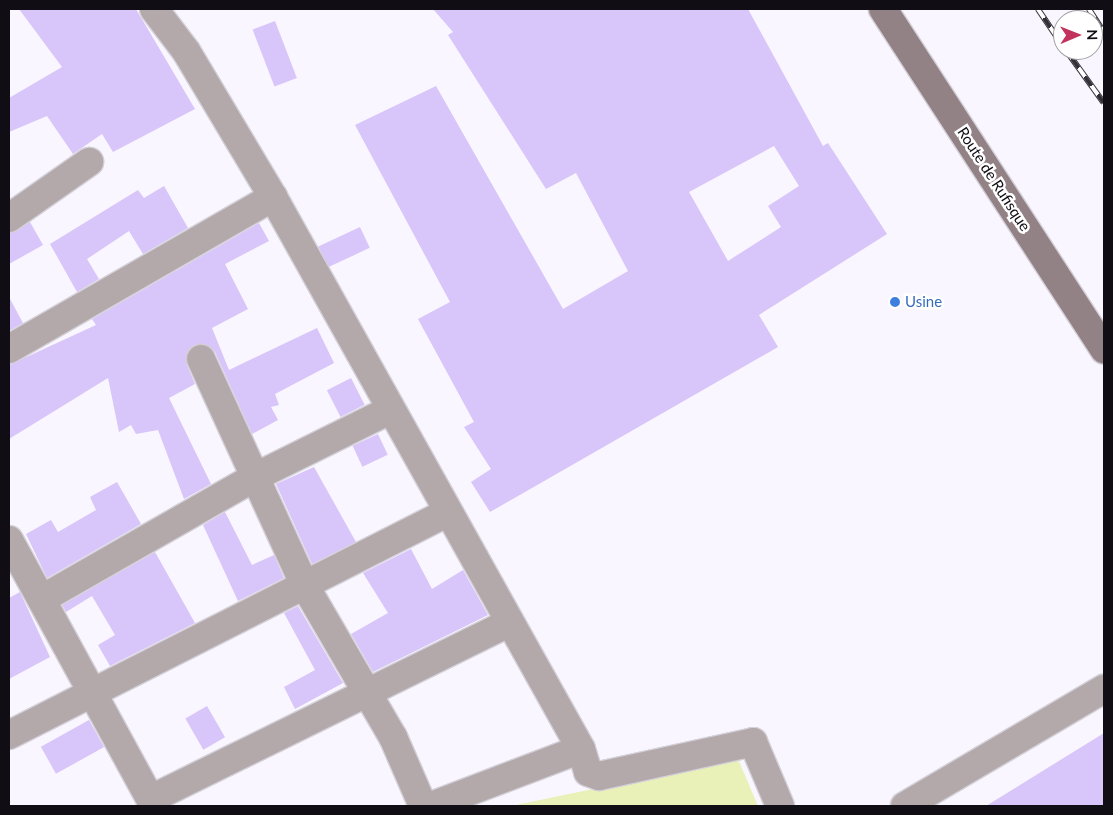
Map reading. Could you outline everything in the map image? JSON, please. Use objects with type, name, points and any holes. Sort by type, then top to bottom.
[{"type":"main road","name":"Route de Rufisque","points":[[883,9],[1104,349]]},
{"type":"street","points":[[154,9],[186,51],[273,197],[447,513],[581,749],[588,772],[599,776],[753,742],[780,806]]},
{"type":"street","points":[[9,218],[89,162]]},
{"type":"street","points":[[9,349],[273,197]]},
{"type":"street","points":[[201,359],[253,478],[305,586],[366,693],[394,737],[423,806]]},
{"type":"street","points":[[42,599],[253,478],[390,410]]},
{"type":"street","points":[[9,735],[95,694],[447,513]]},
{"type":"street","points":[[9,540],[16,569],[42,599],[152,802],[510,622]]},
{"type":"street","points":[[905,806],[1104,689]]},
{"type":"street","points":[[431,806],[581,749]]},
{"type":"green space","points":[[738,759],[758,806],[511,806]]},
{"type":"building","points":[[19,9],[136,9],[195,109],[113,152],[102,134],[73,154],[47,116],[9,132],[9,98],[62,67]]},
{"type":"building","points":[[433,9],[748,9],[823,146],[828,143],[887,234],[759,315],[778,347],[490,512],[471,482],[491,469],[464,427],[474,422],[418,319],[450,302],[355,125],[436,86],[563,309],[628,271],[576,173],[546,189],[448,35],[453,32]],"holes":[[[774,146],[799,186],[768,206],[781,227],[728,261],[689,192]]]},
{"type":"building","points":[[275,21],[297,78],[274,87],[253,30]]},
{"type":"building","points":[[164,186],[188,228],[143,254],[129,231],[87,259],[99,279],[77,292],[50,244],[138,190],[144,198]]},
{"type":"building","points":[[30,222],[43,245],[9,264],[9,233]]},
{"type":"building","points":[[259,223],[269,241],[225,264],[248,309],[212,328],[229,370],[317,328],[334,363],[275,394],[279,405],[271,407],[278,420],[252,434],[215,352],[203,344],[189,350],[187,365],[195,384],[169,398],[211,484],[184,499],[158,430],[136,434],[131,425],[119,432],[108,378],[9,439],[9,365],[96,325],[92,319]]},
{"type":"building","points":[[360,227],[370,248],[328,267],[318,246]]},
{"type":"building","points":[[9,297],[23,323],[9,331]]},
{"type":"building","points":[[351,378],[365,405],[341,417],[327,390]]},
{"type":"building","points":[[378,434],[388,455],[362,467],[353,446]]},
{"type":"building","points":[[314,467],[356,542],[312,564],[276,484]]},
{"type":"building","points":[[117,482],[141,524],[47,578],[26,534],[51,520],[58,532],[96,510],[90,497]]},
{"type":"building","points":[[225,512],[252,565],[274,555],[284,578],[238,601],[203,525]]},
{"type":"building","points":[[411,549],[432,589],[463,570],[488,615],[373,672],[351,634],[388,613],[363,573]]},
{"type":"building","points":[[155,552],[195,623],[110,666],[98,645],[115,635],[92,596],[66,612],[62,605]]},
{"type":"building","points":[[20,592],[50,657],[9,679],[9,598]]},
{"type":"building","points":[[298,606],[343,683],[295,709],[284,687],[315,670],[284,613]]},
{"type":"building","points":[[207,706],[225,737],[203,750],[185,718]]},
{"type":"building","points":[[89,720],[104,747],[56,774],[41,747]]},
{"type":"building","points":[[1104,733],[1104,806],[986,806]]},
{"type":"railway","points":[[1038,9],[1053,31]]},
{"type":"railway","points":[[1089,9],[1104,32]]},
{"type":"railway","points":[[1073,60],[1104,103]]},
{"type":"place","name":"Usine","points":[[895,302]]}]
